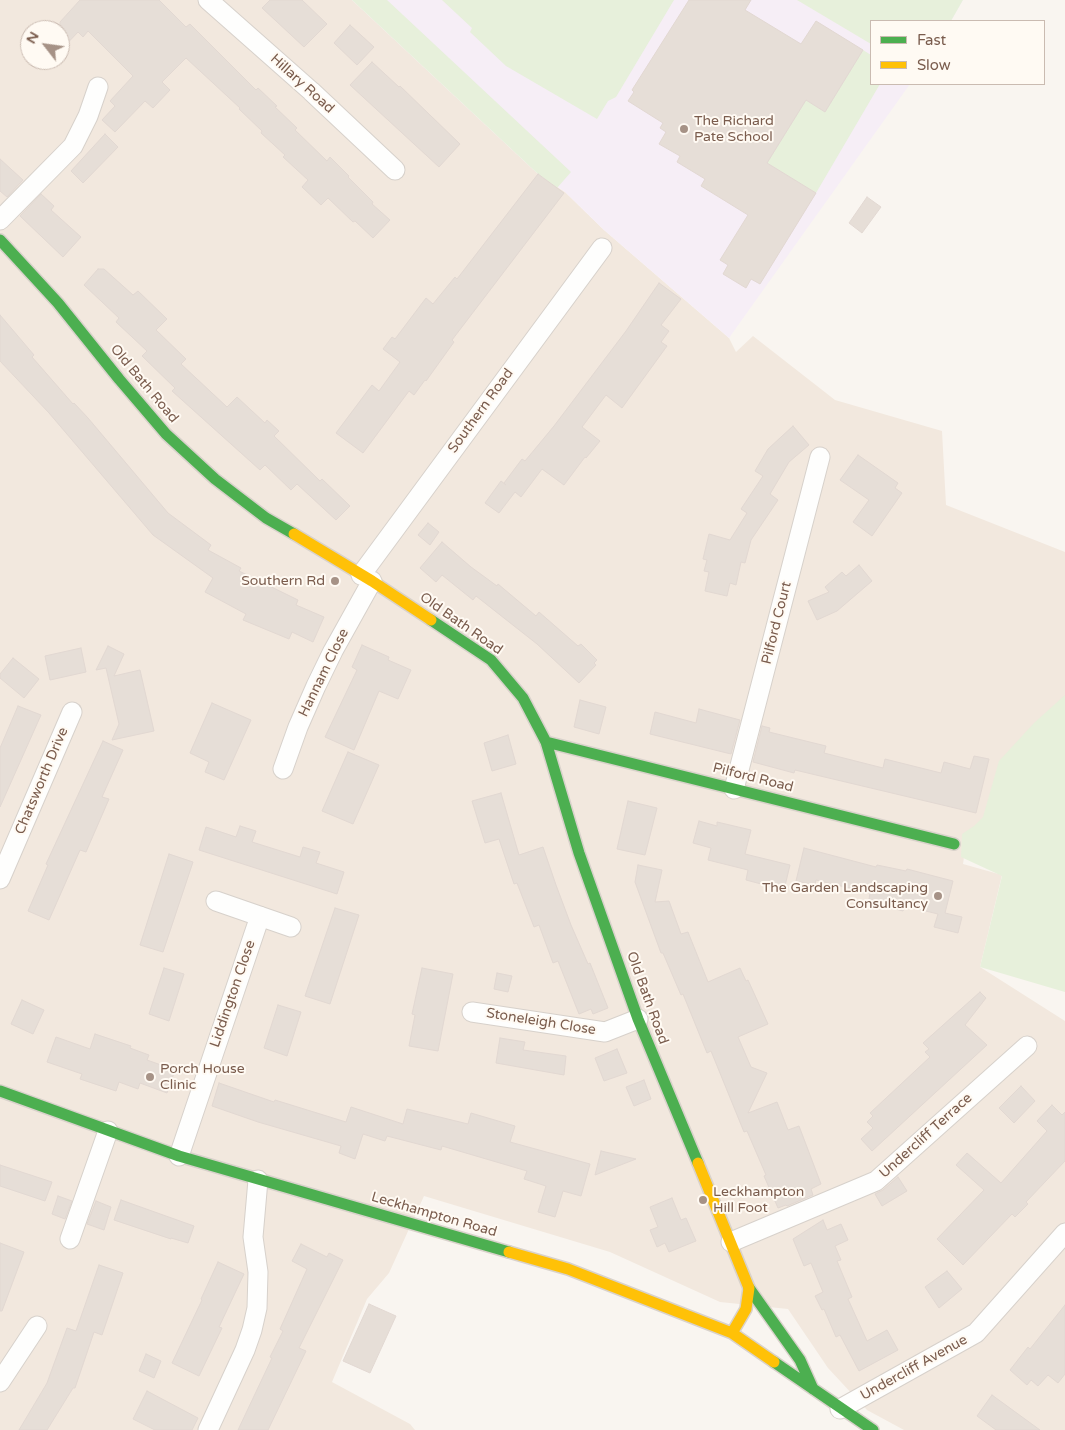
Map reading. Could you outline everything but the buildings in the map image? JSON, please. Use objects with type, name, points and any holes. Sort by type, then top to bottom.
[{"type":"street","name":"Hillary Road","points":[[208,0],[311,91],[395,170]]},
{"type":"street","points":[[0,220],[73,146],[88,116],[98,87]]},
{"type":"street","name":"Old Bath Road","points":[[0,240],[58,303],[166,434],[190,457],[221,484],[266,518],[366,578],[491,660],[523,698],[546,742],[579,853],[638,1019],[750,1288],[800,1360],[813,1390]]},
{"type":"street","name":"Southern Road","points":[[366,578],[602,248]]},
{"type":"street","name":"Pilford Court","points":[[734,789],[820,457]]},
{"type":"street","name":"Hannam Close","points":[[283,769],[298,727],[366,578]]},
{"type":"street","name":"Chatsworth Drive","points":[[0,879],[72,712]]},
{"type":"street","name":"Pilford Road","points":[[546,742],[954,844]]},
{"type":"street","points":[[216,902],[291,927]]},
{"type":"street","name":"Liddington Close","points":[[179,1156],[260,916]]},
{"type":"street","name":"Stoneleigh Close","points":[[472,1012],[605,1032],[638,1019]]},
{"type":"street","name":"Undercliff Terrace","points":[[731,1242],[876,1181],[1026,1046]]},
{"type":"street","name":"Leckhampton Road","points":[[0,1091],[179,1156],[568,1269],[732,1333],[873,1430]]},
{"type":"street","points":[[70,1239],[108,1131]]},
{"type":"street","points":[[208,1430],[245,1350],[257,1308],[258,1272],[253,1236],[258,1180]]},
{"type":"street","name":"Undercliff Avenue","points":[[840,1409],[976,1333],[1065,1233]]},
{"type":"street","points":[[732,1333],[746,1309],[750,1288]]},
{"type":"street","points":[[0,1382],[37,1326]]},
{"type":"shaded area","points":[[0,0],[352,0],[538,174],[565,192],[604,230],[729,338],[736,352],[753,336],[835,400],[942,431],[946,505],[1065,552],[1065,817],[965,850],[963,864],[1002,875],[980,967],[1065,1021],[1065,1430],[904,1430],[867,1410],[828,1368],[788,1309],[720,1302],[610,1252],[424,1196],[389,1273],[367,1299],[332,1382],[410,1424],[415,1430],[0,1430]]},
{"type":"shaded area","name":"The Richard Pate School","points":[[352,0],[963,0],[952,20],[870,20],[870,85],[909,85],[729,338],[604,230],[565,192],[538,174]]},
{"type":"green space","points":[[352,0],[387,0],[571,172],[557,188],[538,174]]},
{"type":"green space","points":[[442,0],[674,0],[616,97],[608,101],[597,119],[506,66],[470,32],[472,28]]},
{"type":"green space","points":[[797,0],[963,0],[952,20],[870,20],[870,43]]},
{"type":"green space","points":[[863,50],[870,54],[870,85],[879,85],[816,193],[767,163],[806,100],[825,112]]},
{"type":"green space","points":[[1065,695],[1065,992],[980,967],[1002,876],[961,857],[962,834],[983,817],[999,761],[1034,723]]},
{"type":"traffic: fast","points":[[0,240],[58,303],[166,434],[215,479],[266,518],[294,534]]},
{"type":"traffic: fast","points":[[431,620],[491,660],[523,698],[546,742],[579,853],[638,1019],[698,1163]]},
{"type":"traffic: fast","points":[[546,742],[954,844]]},
{"type":"traffic: fast","points":[[0,1091],[179,1156],[509,1252]]},
{"type":"traffic: fast","points":[[749,1288],[800,1360],[813,1389]]},
{"type":"traffic: fast","points":[[774,1362],[873,1430]]},
{"type":"traffic: slow","points":[[294,534],[372,581],[431,620]]},
{"type":"traffic: slow","points":[[698,1163],[749,1288],[746,1309],[732,1333]]},
{"type":"traffic: slow","points":[[509,1252],[568,1269],[732,1333],[774,1362]]},
{"type":"place","name":"The Richard Pate School","points":[[684,129]]},
{"type":"place","name":"Southern Rd","points":[[335,581]]},
{"type":"place","name":"The Garden Landscaping Consultancy","points":[[938,896]]},
{"type":"place","name":"Porch House Clinic","points":[[150,1077]]},
{"type":"place","name":"Leckhampton Hill Foot","points":[[703,1200]]}]
